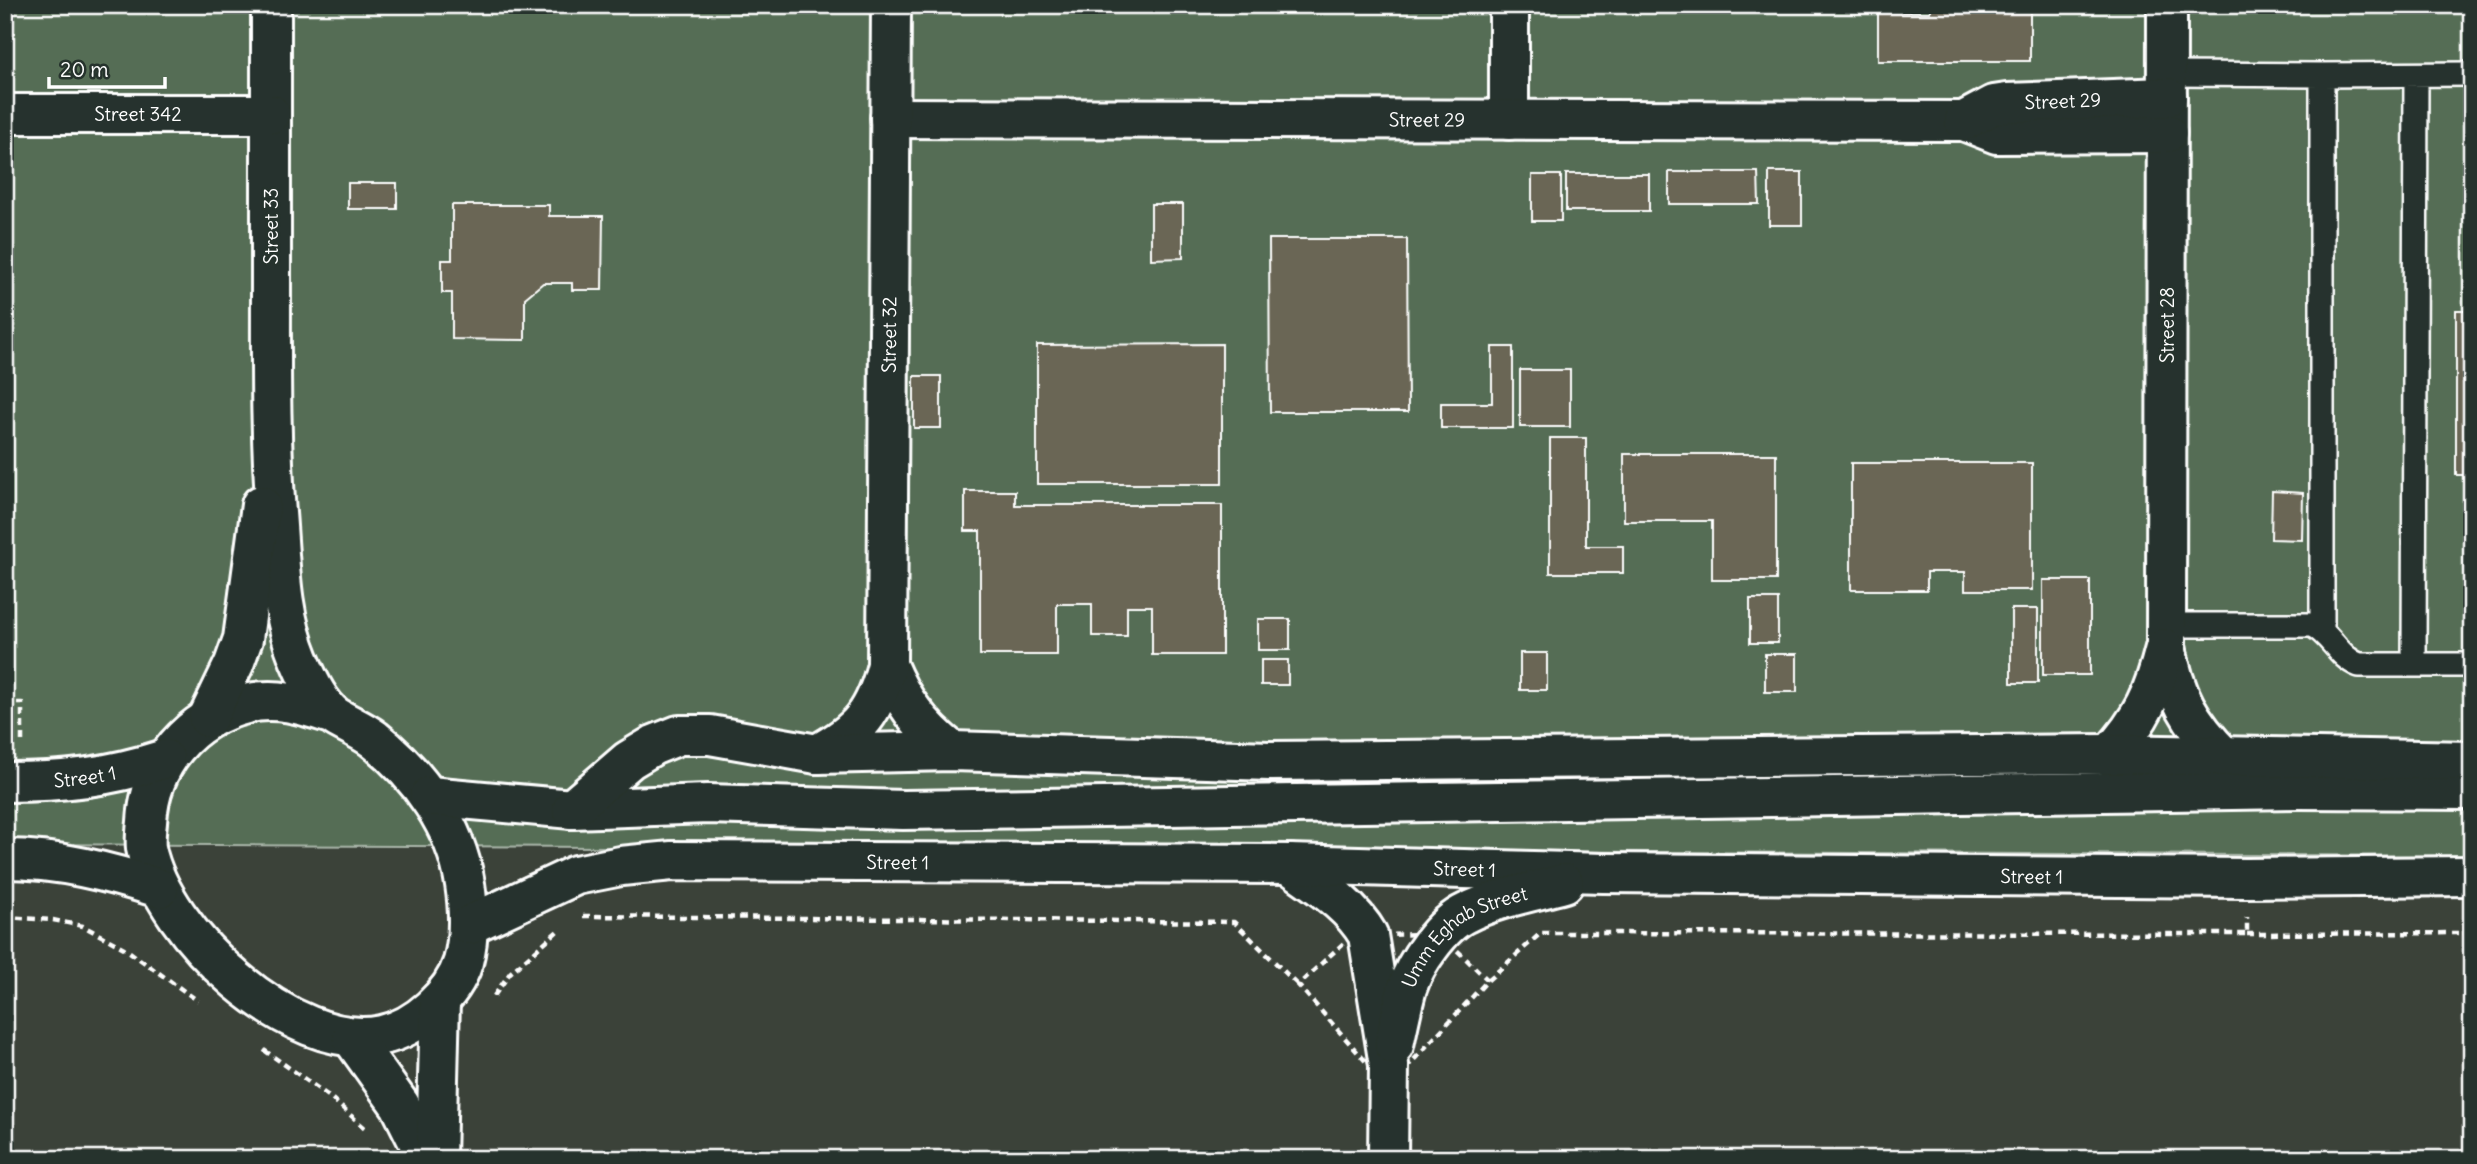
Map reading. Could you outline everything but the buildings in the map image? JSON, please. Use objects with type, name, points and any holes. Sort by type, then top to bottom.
[{"type":"street","name":"Street 33","points":[[271,5],[271,448],[283,592],[288,625],[298,657],[312,687],[331,714]]},
{"type":"street","name":"Street 32","points":[[817,754],[843,740],[864,719],[880,693],[887,665],[891,5]]},
{"type":"street","points":[[1509,5],[1509,120]]},
{"type":"street","name":"Street 28","points":[[2167,5],[2166,635],[2170,671],[2179,696],[2206,740],[2225,758]]},
{"type":"street","name":"Street 29","points":[[890,118],[1964,121],[1997,134],[2167,101]]},
{"type":"street","name":"Street 342","points":[[5,114],[271,114]]},
{"type":"street","name":"Street 33","points":[[208,718],[243,639],[271,448]]},
{"type":"street","name":"Street 28","points":[[2110,754],[2131,731],[2147,705],[2158,677],[2166,635]]},
{"type":"street","name":"Street 32","points":[[887,665],[912,713],[930,734],[952,751]]},
{"type":"street","points":[[269,702],[290,702],[331,714],[369,735],[402,763],[429,796],[451,836],[464,880],[469,925],[462,965],[440,1000],[415,1022],[384,1035],[352,1038],[304,1023],[260,999],[212,958],[187,930],[159,888],[145,845],[148,801],[165,759],[185,736],[208,718],[248,703],[269,702]]},
{"type":"street","points":[[572,809],[629,760],[654,745],[680,735],[710,735],[817,754],[952,751],[1270,761],[2110,754],[2472,761]]},
{"type":"street","name":"Street 1","points":[[13,782],[95,777],[125,772],[165,759]]},
{"type":"street","points":[[429,796],[572,809],[708,804],[903,810],[2271,789],[2472,790]]},
{"type":"street","points":[[5,859],[77,866],[159,888]]},
{"type":"street","name":"Street 1","points":[[469,925],[576,876],[621,866],[660,862],[1289,864],[1603,873],[2247,878],[2472,876]]},
{"type":"street","name":"Umm Eghab Street","points":[[1289,864],[1359,919],[1368,935],[1389,1065],[1388,1159]]},
{"type":"street","name":"Umm Eghab Street","points":[[1389,1065],[1408,986],[1423,956],[1440,934],[1463,914],[1487,905],[1603,873]]},
{"type":"street","points":[[436,1159],[440,1000]]},
{"type":"street","points":[[352,1038],[400,1105],[427,1159]]},
{"type":"lane","points":[[2167,101],[2322,75],[2472,74]]},
{"type":"lane","points":[[2322,75],[2322,630]]},
{"type":"lane","points":[[2414,664],[2416,75]]},
{"type":"lane","points":[[2166,635],[2302,624],[2322,630],[2347,661],[2359,665],[2472,665]]},
{"type":"path","points":[[5,703],[22,703],[13,782]]},
{"type":"path","points":[[574,916],[1234,922],[1298,985]]},
{"type":"path","points":[[5,917],[53,920],[83,926],[124,948],[200,1003]]},
{"type":"path","points":[[486,1007],[510,974],[565,925]]},
{"type":"path","points":[[2247,934],[2472,933]]},
{"type":"path","points":[[254,1042],[330,1097],[372,1135]]},
{"type":"green space","points":[[5,5],[2472,5],[2472,856],[5,844]]}]
